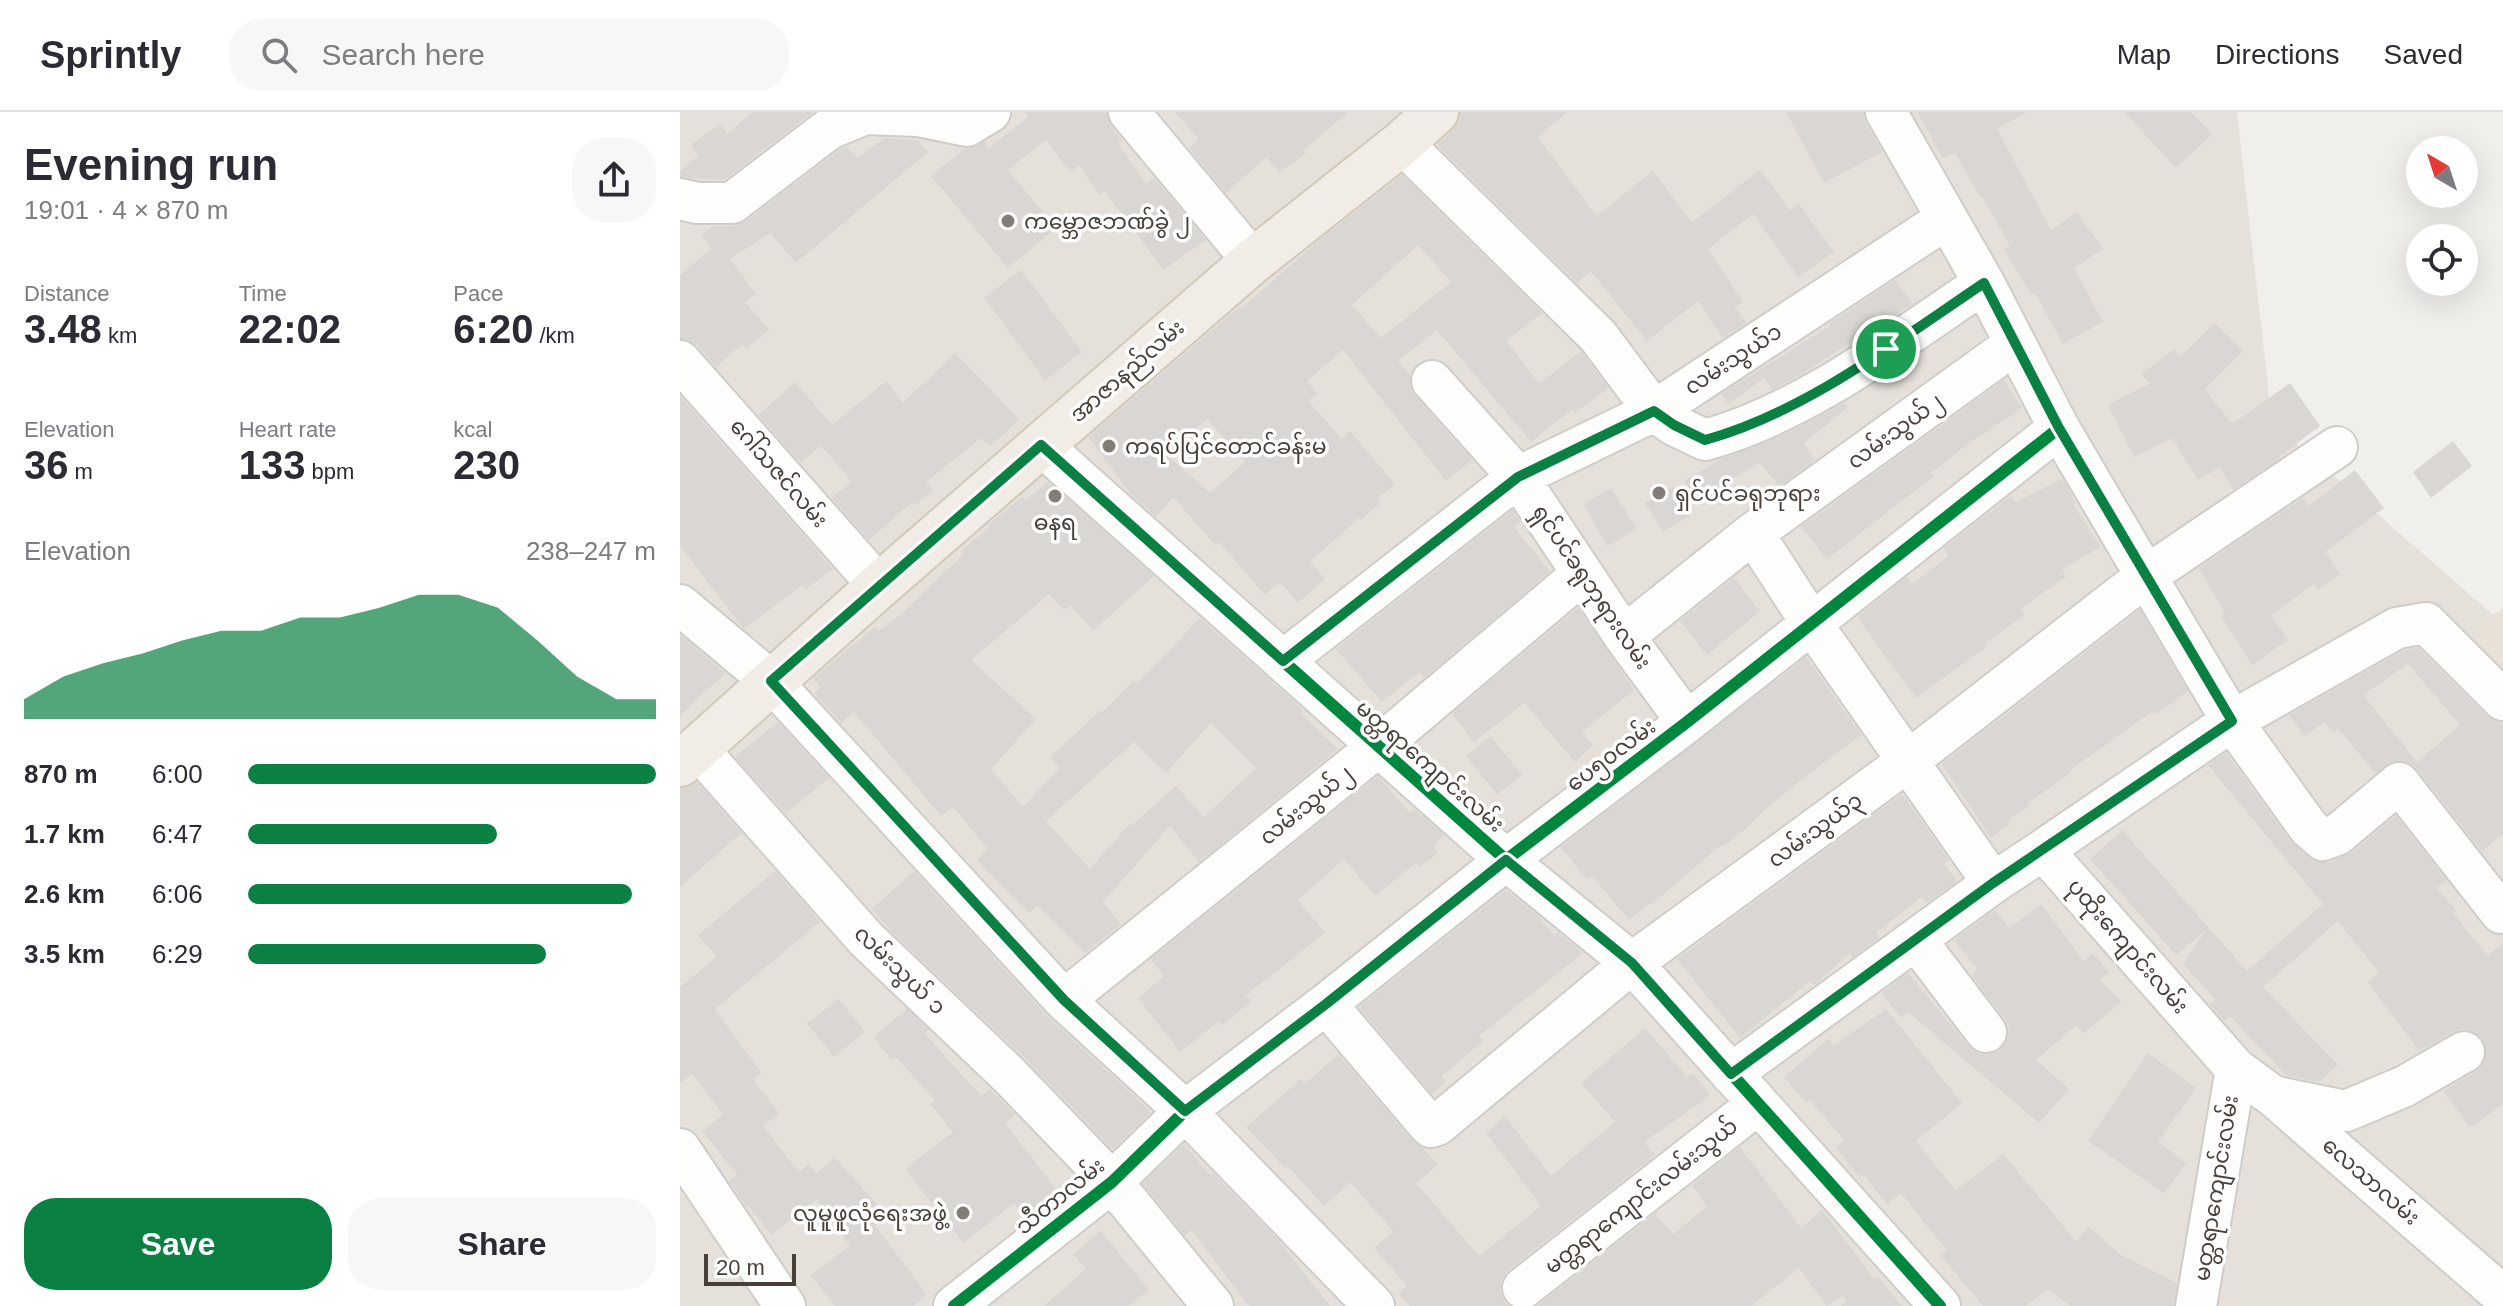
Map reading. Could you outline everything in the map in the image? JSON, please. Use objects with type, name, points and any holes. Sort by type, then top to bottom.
[{"type":"main road","name":"အာဇာနည်လမ်း","points":[[689,756],[879,586],[1253,261],[1402,143],[1436,112]]},
{"type":"street","points":[[680,199],[697,203],[732,203],[829,129],[865,114],[918,116],[967,126],[990,112]]},
{"type":"street","points":[[1129,112],[1253,261]]},
{"type":"street","points":[[1886,112],[1984,283],[2059,428],[2146,576],[2232,721],[2309,828],[2323,840],[2337,835],[2399,783],[2501,913]]},
{"type":"street","points":[[1402,143],[1598,336],[1654,411],[1705,440],[1737,432],[1792,406],[1886,349],[1984,283]]},
{"type":"street","name":"လမ်းသွယ်၁","points":[[1283,661],[1518,477],[1654,411],[1946,219]]},
{"type":"street","name":"လမ်းသွယ်၂","points":[[1624,636],[1753,533],[2015,344]]},
{"type":"street","name":"ဂေါ်သဇင်လမ်း","points":[[680,361],[879,586]]},
{"type":"street","name":"ရှင်ပင်ခရုဘုရားလမ်း","points":[[1432,381],[1518,477],[1624,636],[1687,722]]},
{"type":"street","name":"ပေ၅၀လမ်း","points":[[1185,1111],[1687,722],[2059,428]]},
{"type":"street","name":"မတ္တရာကျောင်းလမ်း","points":[[1041,445],[1506,860],[1632,963],[1940,1306]]},
{"type":"street","name":"လမ်းသွယ်၃","points":[[1326,1004],[1431,1127],[1632,963],[1908,761],[2146,576],[2337,447]]},
{"type":"street","points":[[1753,533],[1812,624],[1993,883]]},
{"type":"street","name":"လမ်းသွယ်၂","points":[[1064,1000],[1380,745],[1582,574]]},
{"type":"street","points":[[680,605],[771,681],[1064,1000],[1185,1111],[1374,1306]]},
{"type":"street","points":[[1731,1074],[1993,883],[2232,721],[2397,628],[2426,623],[2503,700]]},
{"type":"street","name":"လမ်းသွယ် ၁","points":[[689,756],[866,939],[1009,1075],[1112,1182],[1213,1306]]},
{"type":"street","name":"ပုထိုးကျောင်းလမ်း","points":[[2043,850],[2236,1069]]},
{"type":"street","points":[[1916,940],[1986,1032]]},
{"type":"street","points":[[2273,1096],[2346,1111],[2405,1086],[2464,1052]]},
{"type":"street","name":"မတ္တရာကျောင်းလမ်း","points":[[2196,1306],[2236,1069]]},
{"type":"street","name":"လေသာလမ်း","points":[[2236,1069],[2273,1096],[2503,1296]]},
{"type":"street","name":"မတ္တရာကျောင်းလမ်းသွယ်","points":[[1523,1288],[1758,1104]]},
{"type":"street","name":"သီတာလမ်း","points":[[954,1306],[1112,1182],[1185,1111]]},
{"type":"street","points":[[680,1149],[785,1306]]},
{"type":"shaded area","points":[[680,112],[2237,112],[2272,422],[2493,615],[2503,608],[2503,1306],[680,1306]]},
{"type":"shaded area","points":[[2503,608],[2503,709],[2454,656]]},
{"type":"building","points":[[752,112],[813,112],[724,180],[680,177],[680,171],[698,156],[691,145],[720,124],[727,134]]},
{"type":"building","points":[[1026,112],[1107,112],[1111,126],[1122,140],[1118,143],[1146,184],[1154,178],[1206,240],[1163,270],[1105,191],[1099,195],[1079,165],[1070,172],[1046,140],[1008,170],[1056,228],[1008,268],[931,176],[964,149],[985,142],[989,148],[1029,116]]},
{"type":"building","points":[[1175,112],[1348,112],[1304,150],[1306,153],[1279,173],[1267,157],[1226,193],[1189,148],[1199,139]]},
{"type":"building","points":[[1460,112],[1567,112],[1538,137],[1596,216],[1653,171],[1692,222],[1760,170],[1790,210],[1799,204],[1834,252],[1798,277],[1753,214],[1708,249],[1743,302],[1735,307],[1746,323],[1723,338],[1698,301],[1647,341],[1591,271],[1577,283],[1437,145],[1460,120]]},
{"type":"building","points":[[1786,112],[1863,112],[1882,152],[1824,183]]},
{"type":"building","points":[[1917,112],[2027,112],[1997,129],[2051,230],[2077,212],[2103,249],[2074,268],[2103,322],[2063,344],[2035,293],[2031,295],[2004,249],[2010,246],[1955,153],[1943,159]]},
{"type":"building","points":[[2124,112],[2191,112],[2212,134],[2176,168]]},
{"type":"building","points":[[885,138],[918,140],[928,152],[796,263],[770,233],[730,259],[756,294],[745,302],[769,330],[746,349],[742,344],[716,367],[697,345],[680,339],[680,275],[711,249],[701,235],[713,226],[732,226],[746,221],[841,149],[847,147],[857,158]]},
{"type":"building","points":[[1402,175],[1542,313],[1506,341],[1539,384],[1581,351],[1608,388],[1575,413],[1572,409],[1531,442],[1437,330],[1398,361],[1410,375],[1410,386],[1415,396],[1472,460],[1446,481],[1343,350],[1307,381],[1317,393],[1308,401],[1342,439],[1350,431],[1395,484],[1377,499],[1380,503],[1310,562],[1325,579],[1298,603],[1280,582],[1265,595],[1219,542],[1215,545],[1173,497],[1156,517],[1131,494],[1088,437],[1318,241]],"holes":[[[1418,245],[1451,282],[1381,338],[1352,305]],[[1207,419],[1245,462],[1210,493],[1167,455]]]},
{"type":"building","points":[[1021,270],[1082,352],[1045,380],[984,298]]},
{"type":"building","points":[[1895,280],[1912,304],[1772,390],[1764,378],[1728,404],[1721,394],[1830,326]]},
{"type":"building","points":[[2214,323],[2243,351],[2205,389],[2232,424],[2290,383],[2320,426],[2233,490],[2220,467],[2198,480],[2172,438],[2134,457],[2108,405],[2150,384],[2142,374],[2174,349],[2180,357]]},
{"type":"building","points":[[955,353],[1019,419],[990,447],[981,438],[926,482],[933,490],[915,505],[912,502],[869,540],[832,498],[851,481],[821,445],[801,463],[758,415],[795,382],[832,425],[886,381],[903,403]]},
{"type":"building","points":[[2004,380],[2022,408],[1965,446],[1931,473],[1934,476],[1827,559],[1801,527]]},
{"type":"building","points":[[680,396],[833,569],[806,589],[802,585],[744,629],[680,546]]},
{"type":"building","points":[[1844,403],[1848,407],[1803,444],[1815,460],[1779,486],[1760,463],[1694,500],[1684,481],[1721,459],[1788,433]]},
{"type":"building","points":[[2453,441],[2472,466],[2431,498],[2413,472]]},
{"type":"building","points":[[2355,470],[2384,508],[2325,552],[2340,574],[2318,590],[2314,584],[2271,616],[2288,640],[2252,665],[2221,616],[2225,613],[2199,568],[2303,498],[2308,507]]},
{"type":"building","points":[[2062,479],[2076,503],[2073,504],[2100,547],[2062,570],[2066,577],[2020,609],[2025,614],[1916,698],[1857,617],[1907,577],[1912,584],[1949,556],[1944,548],[2011,496],[2016,502]]},
{"type":"building","points":[[1048,482],[1154,576],[1093,631],[1070,605],[1064,610],[1049,594],[971,660],[1036,719],[991,769],[1023,807],[1060,768],[1050,757],[1101,710],[1103,712],[1134,680],[1137,684],[1200,618],[1293,701],[1303,711],[1301,714],[1338,749],[1199,862],[1170,826],[1103,902],[1121,924],[1085,953],[1037,905],[1029,913],[977,860],[988,849],[953,807],[941,816],[854,712],[841,723],[814,693],[821,687],[813,678],[875,627],[879,631],[901,614],[964,554],[961,551],[990,527],[988,525],[1022,497],[1025,500]],"holes":[[[1211,723],[1256,768],[1204,817],[1176,786],[1131,826],[1129,824],[1090,869],[1046,821],[1134,742],[1166,773]]]},
{"type":"building","points":[[1673,487],[1691,515],[1663,532],[1645,503]]},
{"type":"building","points":[[1611,488],[1637,529],[1607,546],[1584,504]]},
{"type":"building","points":[[1513,510],[1520,522],[1514,527],[1550,571],[1424,678],[1420,672],[1382,702],[1336,649]]},
{"type":"building","points":[[1734,578],[1760,611],[1707,655],[1680,621]]},
{"type":"building","points":[[1578,608],[1634,690],[1582,732],[1593,745],[1575,762],[1524,703],[1474,742],[1452,714]]},
{"type":"building","points":[[2140,610],[2188,691],[2156,714],[2153,711],[2069,771],[2028,803],[2030,805],[2008,821],[2010,824],[1991,838],[1942,764]]},
{"type":"building","points":[[680,635],[725,673],[680,716]]},
{"type":"building","points":[[2418,648],[2487,716],[2503,725],[2503,834],[2482,851],[2417,769],[2408,762],[2394,761],[2375,773],[2338,728],[2333,732],[2325,722],[2304,736],[2289,715],[2405,650]],"holes":[[[2408,664],[2460,725],[2417,762],[2363,695]]]},
{"type":"building","points":[[1806,657],[1861,735],[1629,920],[1592,876],[1587,880],[1561,847]]},
{"type":"building","points":[[778,722],[829,778],[786,813],[735,757]]},
{"type":"building","points":[[1491,736],[1522,775],[1497,795],[1466,756]]},
{"type":"building","points":[[2226,753],[2291,842],[2318,862],[2331,862],[2351,853],[2396,816],[2446,880],[2437,888],[2488,956],[2503,943],[2503,1104],[2470,1128],[2443,1091],[2483,1064],[2487,1053],[2483,1040],[2475,1032],[2463,1029],[2419,1051],[2368,982],[2379,973],[2338,921],[2263,987],[2338,1065],[2319,1082],[2286,1075],[2230,1016],[2225,1021],[2210,1004],[2215,999],[2183,964],[2207,929],[2176,955],[2090,859],[2122,830],[2247,971],[2323,904],[2208,765]]},
{"type":"building","points":[[1378,776],[1410,813],[1414,809],[1444,835],[1433,846],[1438,853],[1420,867],[1416,863],[1375,896],[1344,859],[1298,900],[1325,933],[1246,995],[1251,1001],[1223,1025],[1219,1021],[1180,1052],[1138,998],[1164,976],[1151,959]]},
{"type":"building","points":[[697,782],[741,833],[680,887],[680,788]]},
{"type":"building","points":[[1902,794],[1949,860],[1944,864],[1957,881],[1926,903],[1921,897],[1876,933],[1880,937],[1853,957],[1850,953],[1814,985],[1810,981],[1740,1038],[1677,959]]},
{"type":"building","points":[[775,871],[820,922],[715,1009],[761,1073],[753,1079],[779,1113],[763,1126],[799,1172],[809,1164],[816,1174],[835,1157],[887,1216],[875,1225],[927,1295],[913,1306],[835,1306],[811,1275],[850,1246],[817,1199],[771,1235],[729,1181],[737,1175],[702,1131],[723,1115],[692,1074],[680,1083],[680,987],[717,957],[698,935]]},
{"type":"building","points":[[914,871],[1047,1016],[1151,1112],[1113,1149],[872,909]]},
{"type":"building","points":[[1506,890],[1538,916],[1554,935],[1558,932],[1583,953],[1479,1036],[1483,1041],[1441,1077],[1446,1082],[1432,1094],[1359,1007]]},
{"type":"building","points":[[2041,904],[2084,961],[2093,953],[2109,972],[2100,979],[2121,1002],[2084,1033],[2077,1025],[2036,1060],[2069,1089],[2039,1123],[1908,1012],[1901,1018],[1881,993],[1908,973],[1968,1046],[1988,1055],[1999,1051],[2007,1040],[2009,1028],[1972,976],[1977,969],[1954,940],[1995,910],[2009,928]]},
{"type":"building","points":[[839,999],[865,1032],[834,1057],[807,1023]]},
{"type":"building","points":[[907,1009],[929,1030],[925,1034],[981,1096],[990,1089],[1015,1115],[1005,1123],[1057,1190],[1024,1216],[1014,1203],[963,1243],[905,1169],[953,1132],[930,1104],[935,1100],[896,1057],[892,1060],[873,1037]]},
{"type":"building","points":[[1886,1009],[1962,1103],[1916,1141],[1956,1191],[2003,1154],[2076,1241],[2089,1227],[2122,1256],[2177,1283],[2174,1306],[2070,1306],[2048,1289],[2026,1306],[1983,1306],[1941,1256],[1947,1251],[1901,1193],[1887,1204],[1864,1175],[1860,1178],[1836,1147],[1844,1140],[1810,1100],[1806,1103],[1784,1077],[1828,1039],[1834,1045]]},
{"type":"building","points":[[1645,1028],[1687,1077],[1693,1073],[1710,1096],[1644,1142],[1655,1155],[1508,1270],[1500,1290],[1504,1302],[1510,1306],[1410,1306],[1399,1294],[1407,1286],[1374,1248],[1393,1231],[1350,1182],[1324,1206],[1288,1166],[1285,1168],[1246,1127],[1301,1079],[1305,1084],[1338,1054],[1410,1138],[1438,1165],[1416,1183],[1479,1256],[1541,1206],[1486,1133],[1504,1115],[1551,1176],[1615,1122],[1581,1083]]},
{"type":"building","points":[[2148,1053],[2196,1088],[2158,1142],[2186,1163],[2164,1193],[2088,1141]]},
{"type":"building","points":[[1184,1144],[1210,1175],[1213,1173],[1278,1240],[1330,1306],[1249,1306],[1191,1230],[1185,1235],[1143,1184]]},
{"type":"building","points":[[1740,1147],[1801,1228],[1822,1210],[1874,1278],[1877,1276],[1902,1306],[1841,1306],[1847,1301],[1842,1296],[1827,1306],[1799,1268],[1751,1306],[1537,1306],[1655,1214],[1673,1234],[1707,1207],[1692,1185]]},
{"type":"building","points":[[1101,1231],[1149,1290],[1128,1306],[1044,1306],[1086,1269],[1073,1254]]},
{"type":"cycle path","points":[[954,1306],[1112,1182],[1185,1111],[1687,722],[2059,428]]},
{"type":"cycle path","points":[[1041,445],[1506,860],[1632,963],[1940,1306]]},
{"type":"place","name":"ကမ္ဘောဇဘဏ်ခွဲ ၂","points":[[1008,221]]},
{"type":"place","name":"ကရပ်ပြင်တောင်ခန်းမ","points":[[1109,446]]},
{"type":"place","name":"ရှင်ပင်ခရုဘုရား","points":[[1659,493]]},
{"type":"place","name":"ဓနရ","points":[[1055,496]]},
{"type":"place","name":"လူမူဖူလုံရေးအဖွဲ့","points":[[963,1213]]},
{"type":"route","points":[[1984,283],[2059,428],[2232,721],[1993,883],[1731,1074],[1632,963],[1506,860],[1326,1004],[1185,1111],[1064,1000],[771,681],[1041,445],[1283,661],[1518,477],[1654,411],[1705,440],[1737,432],[1792,406],[1886,349],[1984,283]]}]
